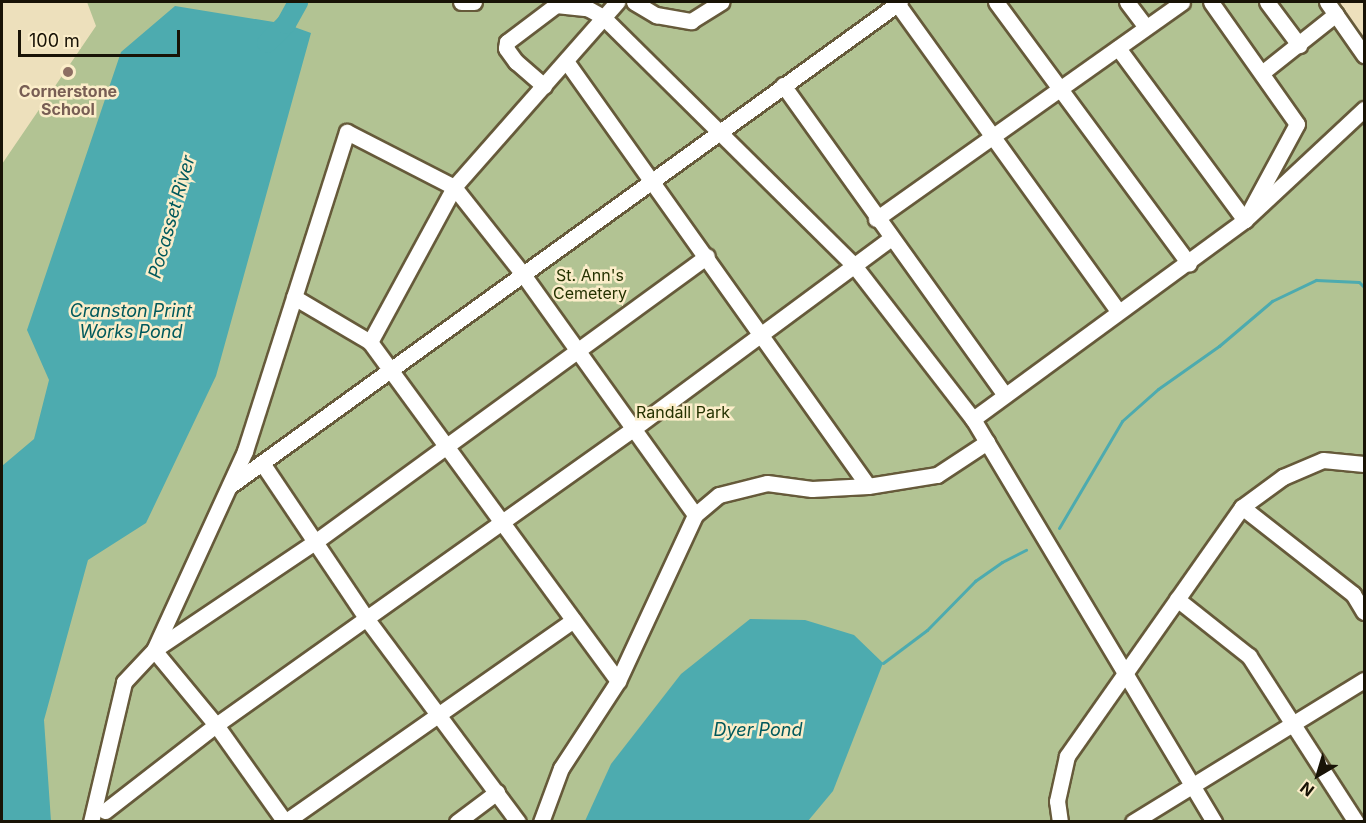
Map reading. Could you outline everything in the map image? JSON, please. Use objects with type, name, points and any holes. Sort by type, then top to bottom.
[{"type":"street","points":[[461,2],[474,2]]},
{"type":"street","points":[[370,342],[454,187],[618,2]]},
{"type":"street","points":[[634,2],[656,15],[691,21],[722,2]]},
{"type":"street","points":[[229,486],[898,2],[995,135],[1118,311]]},
{"type":"street","points":[[996,2],[1189,264]]},
{"type":"street","points":[[1128,2],[1146,27]]},
{"type":"street","points":[[876,219],[1182,2]]},
{"type":"street","points":[[1210,2],[1263,72],[1297,124],[1245,220]]},
{"type":"street","points":[[1267,2],[1299,45]]},
{"type":"street","points":[[544,86],[516,62],[506,48],[507,42],[556,5],[587,8],[603,17],[717,133],[853,264],[973,419],[1214,822]]},
{"type":"street","points":[[1263,72],[1299,45],[1332,8],[1362,47]]},
{"type":"street","points":[[1118,48],[1245,220]]},
{"type":"street","points":[[566,61],[653,178],[868,486]]},
{"type":"street","points":[[783,85],[890,239],[1005,395]]},
{"type":"street","points":[[973,419],[1118,311],[1189,264],[1245,220],[1365,109]]},
{"type":"street","points":[[154,650],[245,451],[347,132],[454,187],[522,273],[695,515]]},
{"type":"street","points":[[91,822],[216,725],[633,429],[853,264],[890,239]]},
{"type":"street","points":[[105,810],[124,682],[154,650],[315,542],[707,256]]},
{"type":"street","points":[[294,297],[370,342],[447,446],[499,523],[618,681]]},
{"type":"street","points":[[541,822],[561,768],[618,681],[695,515],[719,495],[767,483],[812,489],[868,486],[937,475],[987,442]]},
{"type":"street","points":[[1060,822],[1057,801],[1066,756],[1242,507],[1283,477],[1323,460],[1365,464]]},
{"type":"street","points":[[262,463],[366,618],[518,822]]},
{"type":"street","points":[[1242,507],[1353,594],[1365,612]]},
{"type":"street","points":[[1177,599],[1249,656],[1356,822]]},
{"type":"street","points":[[154,650],[216,725],[285,822],[438,712],[573,620]]},
{"type":"street","points":[[1133,822],[1365,680]]},
{"type":"street","points":[[458,822],[497,792]]},
{"type":"green space","name":"St. Ann's Cemetery","points":[[87,2],[1327,2],[1364,55],[1364,821],[2,822],[2,164],[96,26]]},
{"type":"water","name":"Cranston Print Works Pond","points":[[175,6],[286,24],[311,33],[216,376],[146,523],[88,560],[44,720],[51,821],[2,821],[2,466],[34,439],[49,380],[27,330],[121,52]]},
{"type":"water","name":"Dyer Pond","points":[[750,619],[805,620],[854,635],[883,663],[833,791],[808,821],[585,821],[611,764],[681,674]]},
{"type":"waterway","name":"Pocasset River","points":[[267,43],[286,24],[298,2]]},
{"type":"waterway","points":[[1059,528],[1122,421],[1158,389],[1219,346],[1272,301],[1316,280],[1359,282],[1364,287]]},
{"type":"waterway","points":[[883,663],[927,630],[975,581],[1002,562],[1026,550]]},
{"type":"place","name":"Cornerstone School","points":[[68,72]]},
{"type":"park label","name":"Randall Park","points":[[683,412]]}]
